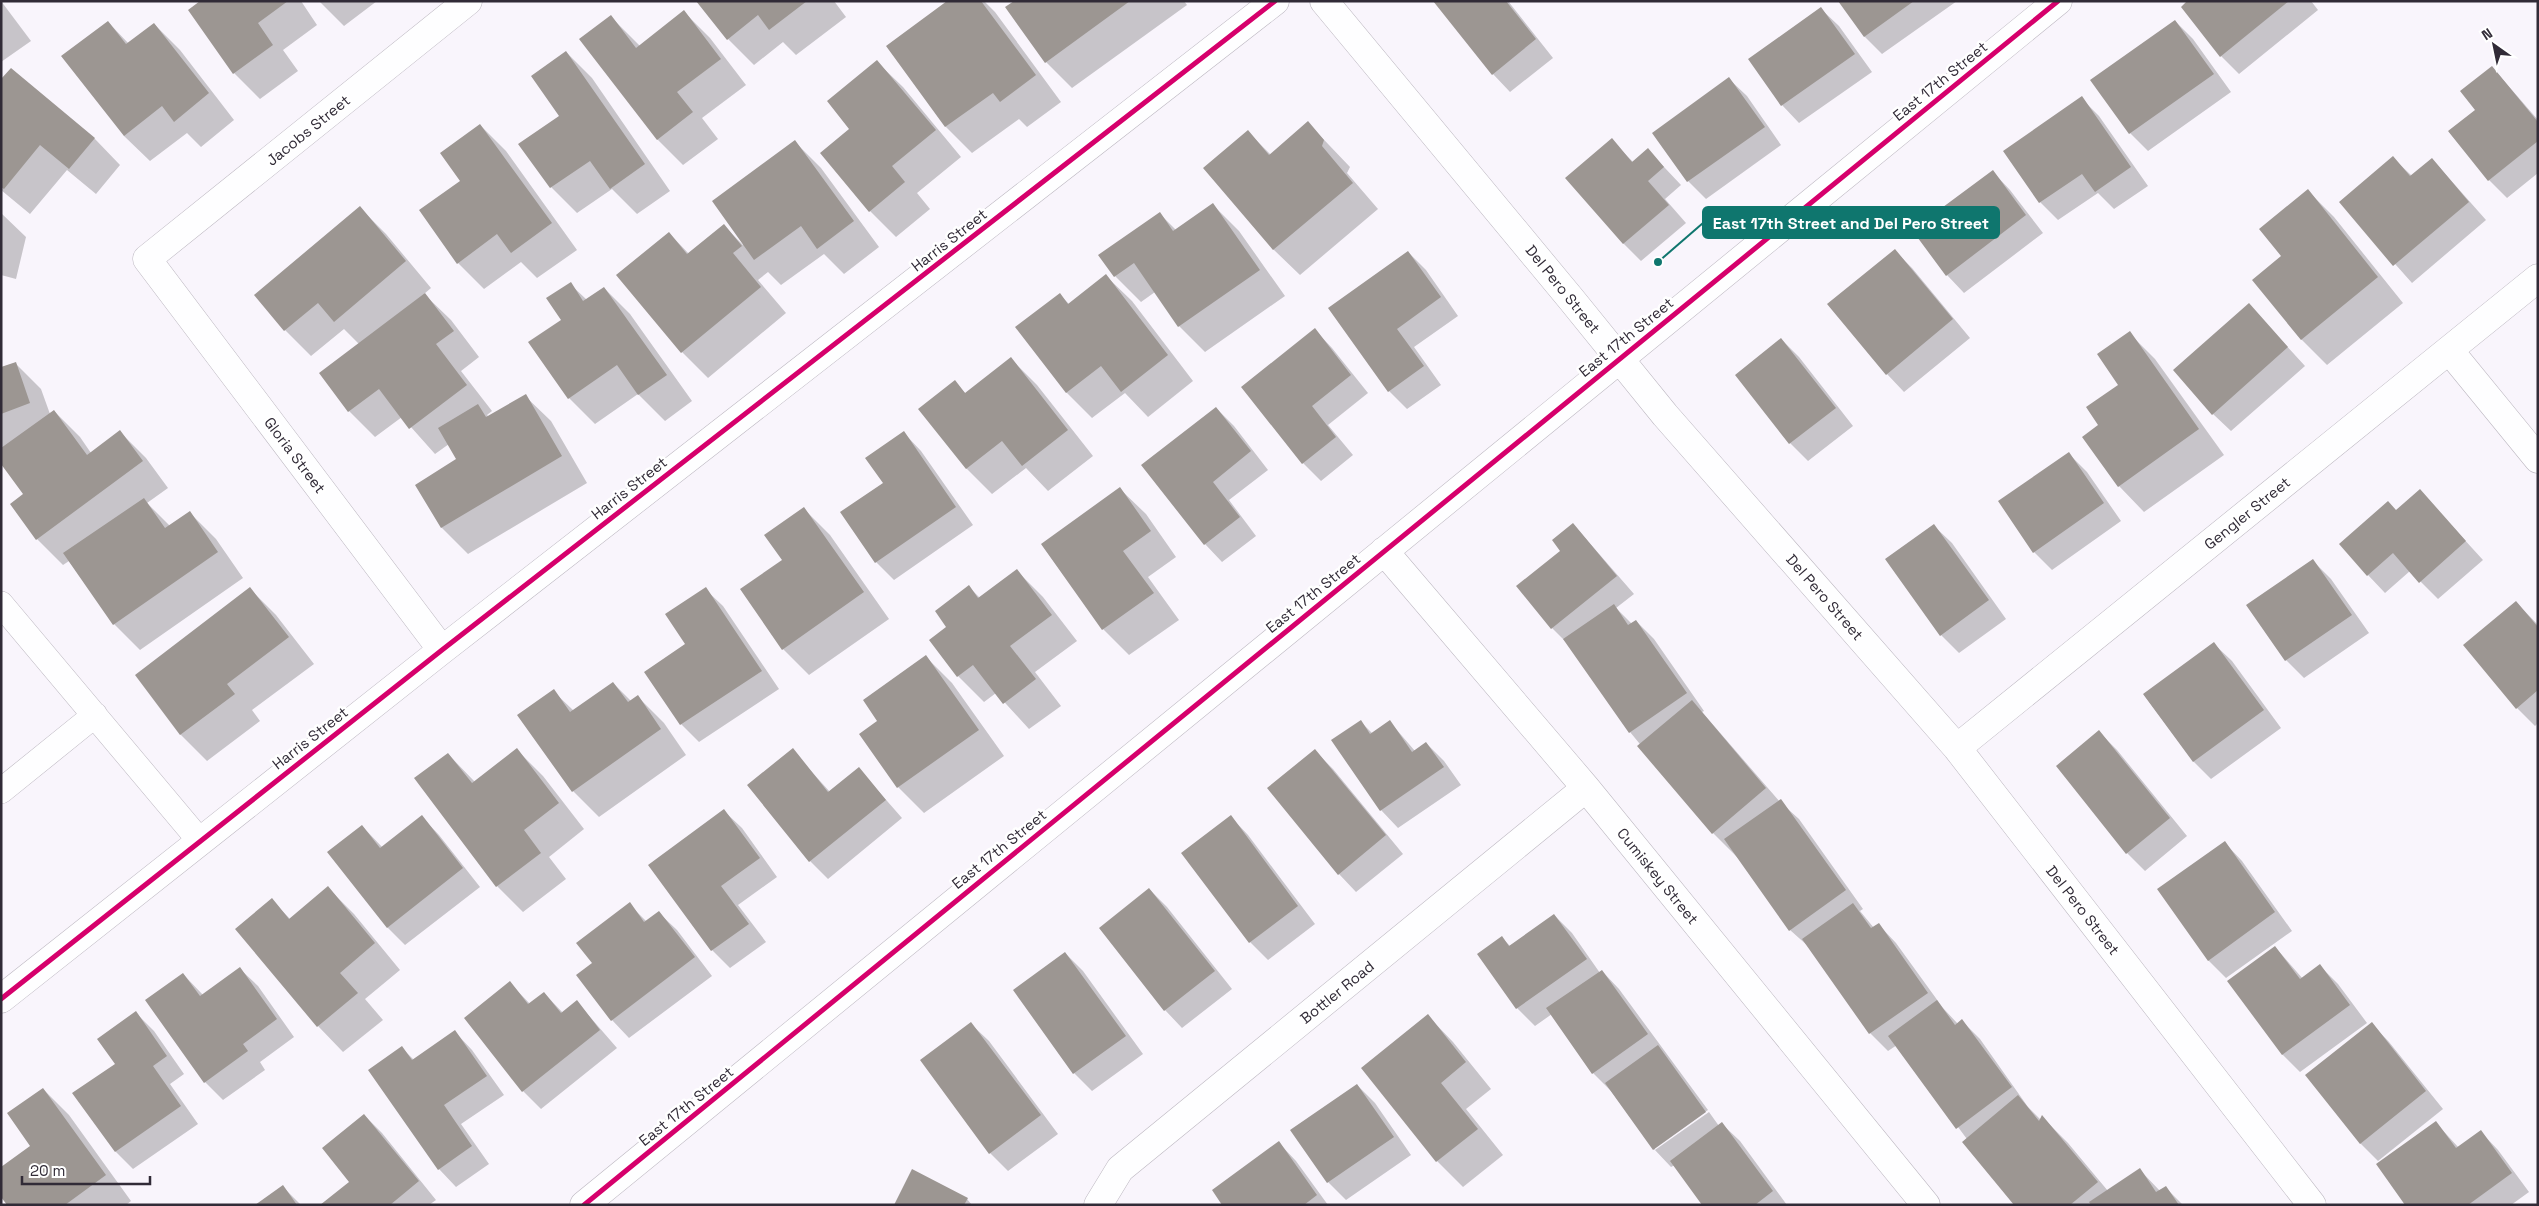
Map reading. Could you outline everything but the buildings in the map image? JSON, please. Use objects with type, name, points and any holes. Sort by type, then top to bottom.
[{"type":"street","name":"Jacobs Street","points":[[148,259],[468,1]]},
{"type":"street","name":"Harris Street","points":[[1,999],[442,650],[1275,1]]},
{"type":"street","name":"Del Pero Street","points":[[1324,1],[1665,415],[1957,748],[2312,1205]]},
{"type":"street","name":"East 17th Street","points":[[584,1205],[2058,1]]},
{"type":"street","name":"Gloria Street","points":[[148,259],[442,650]]},
{"type":"street","name":"Gengler Street","points":[[1957,748],[2538,278]]},
{"type":"street","points":[[2449,350],[2538,459]]},
{"type":"street","name":"Cumiskey Street","points":[[1384,551],[1586,788],[1926,1205]]},
{"type":"street","name":"Bottler Road","points":[[1098,1205],[1120,1169],[1586,788]]},
{"type":"lane","points":[[1,604],[200,841]]},
{"type":"lane","points":[[1,791],[95,715]]},
{"type":"cycle path","points":[[1,999],[442,650],[1275,1]]},
{"type":"cycle path","points":[[584,1205],[2058,1]]},
{"type":"place","name":"East 17th Street and Del Pero Street","points":[[1658,262]]}]
